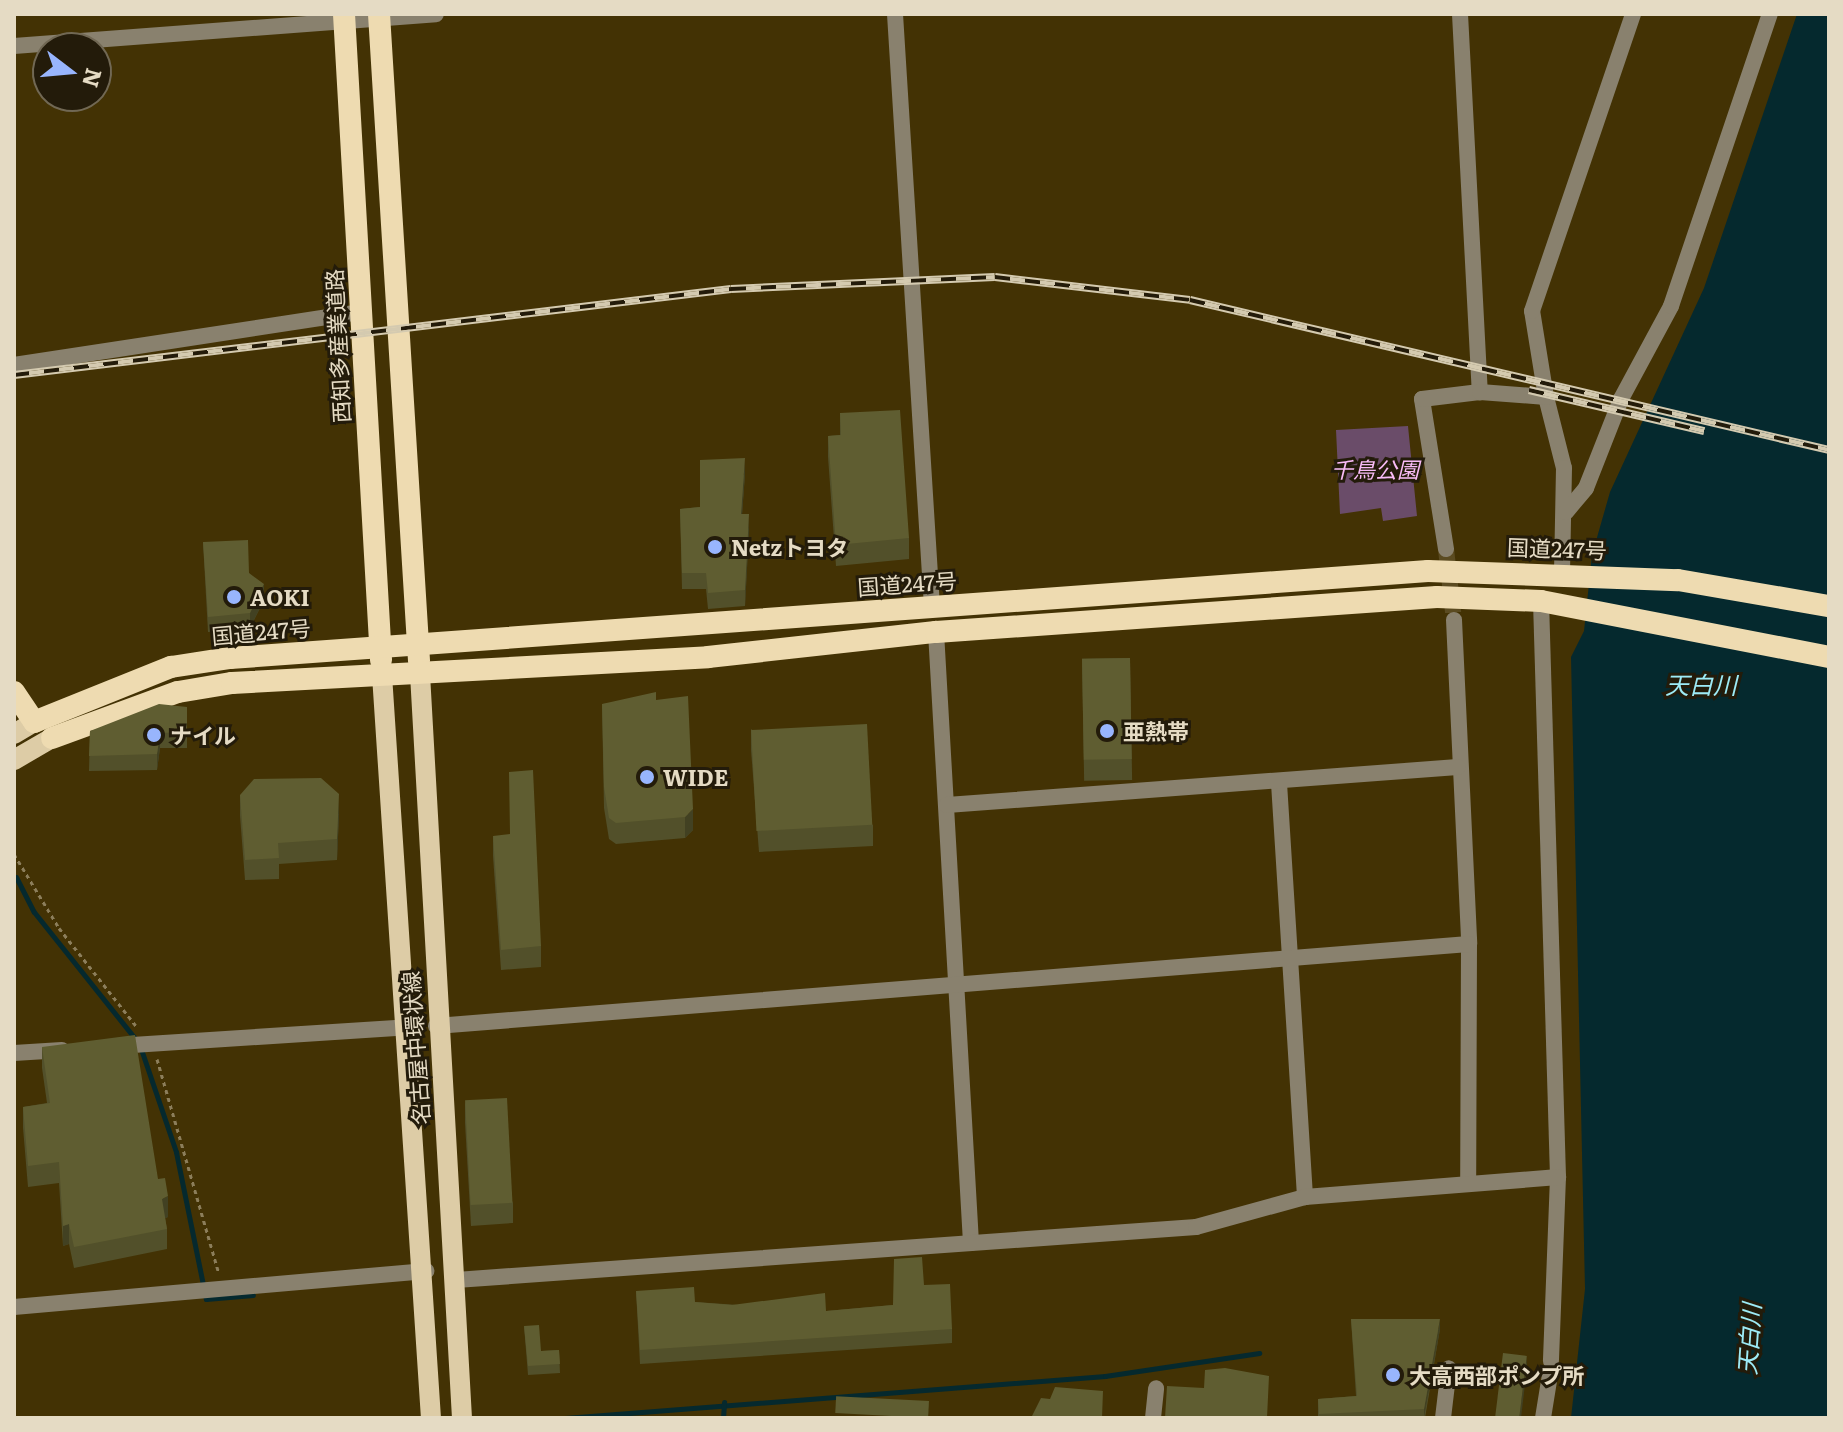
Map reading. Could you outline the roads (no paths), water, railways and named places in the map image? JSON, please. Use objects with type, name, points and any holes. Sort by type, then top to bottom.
[{"type":"highway","name":"西知多産業道路","points":[[344,15],[382,675]]},
{"type":"highway","points":[[379,16],[420,674]]},
{"type":"highway","name":"国道247号","points":[[34,722],[171,667],[417,645],[1428,571],[1568,573],[1740,588],[1829,606]]},
{"type":"highway","points":[[52,738],[178,692],[382,675],[708,657],[936,632],[1437,597],[1541,601],[1829,657]]},
{"type":"highway","points":[[14,692],[34,722]]},
{"type":"main road","name":"名古屋中環状線","points":[[420,674],[436,1026],[456,1280],[462,1418]]},
{"type":"main road","name":"名古屋中環状線","points":[[382,675],[426,1271],[431,1418]]},
{"type":"main road","points":[[14,734],[34,722]]},
{"type":"main road","points":[[14,760],[52,738]]},
{"type":"street","points":[[14,46],[344,15],[436,14]]},
{"type":"street","points":[[895,14],[932,607]]},
{"type":"street","points":[[1460,14],[1480,392]]},
{"type":"street","points":[[1568,573],[1566,512],[1532,311],[1633,14]]},
{"type":"street","points":[[1566,512],[1586,488],[1621,399],[1671,306],[1770,14]]},
{"type":"street","points":[[14,365],[361,312]]},
{"type":"street","points":[[1446,549],[1422,399],[1480,392],[1546,397]]},
{"type":"street","points":[[1541,601],[1558,1177],[1551,1368],[1543,1418]]},
{"type":"street","points":[[1454,620],[1458,767],[1469,944],[1468,1184]]},
{"type":"street","points":[[936,632],[971,1243]]},
{"type":"street","points":[[947,805],[1279,783],[1458,767]]},
{"type":"street","points":[[1279,783],[1305,1197]]},
{"type":"street","points":[[436,1026],[957,981],[1469,944]]},
{"type":"street","points":[[14,1053],[407,1027]]},
{"type":"street","points":[[456,1280],[1196,1227],[1305,1197],[1558,1177]]},
{"type":"street","points":[[14,1307],[426,1271]]},
{"type":"street","points":[[1443,1418],[1449,1368]]},
{"type":"street","points":[[1153,1418],[1156,1388]]},
{"type":"water","name":"天白川","points":[[1797,14],[1829,14],[1829,1418],[1571,1418],[1585,1289],[1571,657],[1584,631],[1592,555],[1610,492],[1704,288]]},
{"type":"waterway","points":[[16,877],[34,912],[136,1040]]},
{"type":"waterway","points":[[141,1049],[176,1152],[206,1299],[253,1295]]},
{"type":"waterway","points":[[565,1418],[1105,1376],[1259,1353]]},
{"type":"waterway","points":[[723,1418],[724,1402]]},
{"type":"tunnel","points":[[1446,549],[1454,620]]},
{"type":"railway","points":[[14,375],[731,289],[995,277],[1190,300],[1829,450]]},
{"type":"railway","points":[[1529,390],[1704,431]]},
{"type":"place","name":"Netzトヨタ","points":[[715,547]]},
{"type":"place","name":"AOKI","points":[[234,597]]},
{"type":"place","name":"亜熱帯","points":[[1107,731]]},
{"type":"place","name":"ナイル","points":[[154,735]]},
{"type":"place","name":"WIDE","points":[[647,777]]},
{"type":"place","name":"大高西部ポンプ所","points":[[1393,1375]]},
{"type":"park label","name":"千鳥公園","points":[[1375,469]]}]
